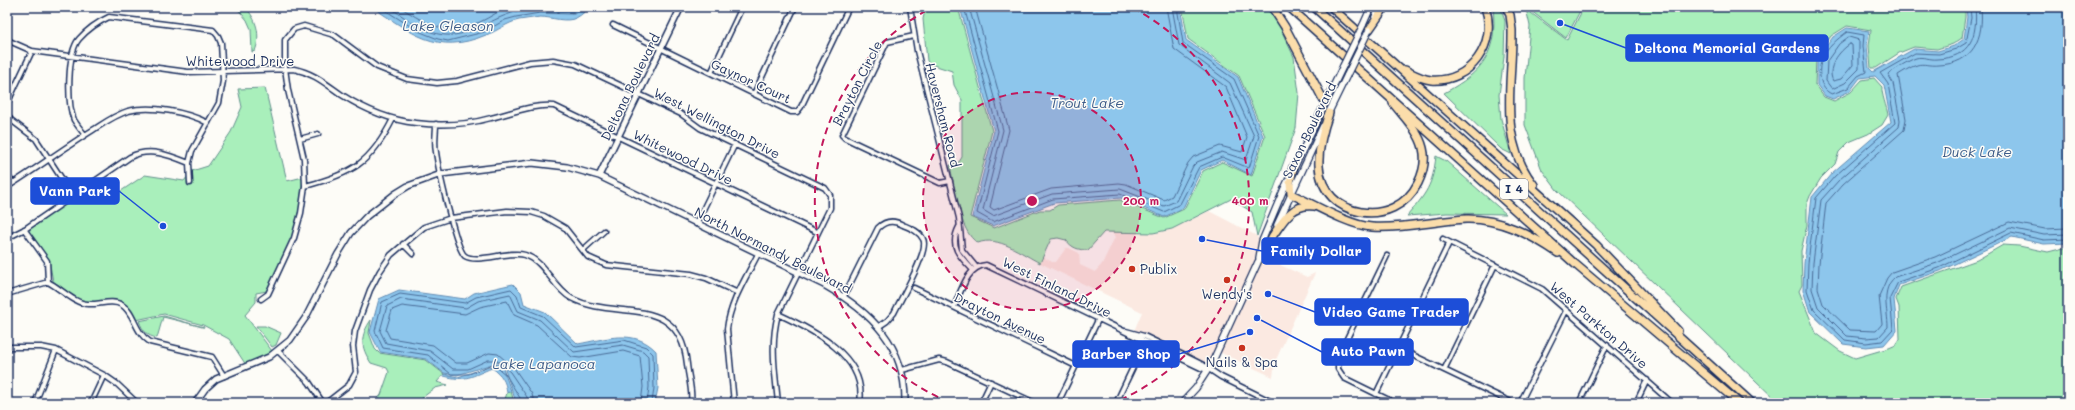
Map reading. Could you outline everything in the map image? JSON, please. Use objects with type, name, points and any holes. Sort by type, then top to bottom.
[{"type":"highway","points":[[1272,7],[1285,27],[1325,103]]},
{"type":"highway","name":"I 4","points":[[1289,7],[1382,88],[1576,264],[1739,403]]},
{"type":"highway","name":"I 4","points":[[1314,7],[1752,403]]},
{"type":"highway","points":[[1331,7],[1615,263],[1715,371]]},
{"type":"highway","points":[[1369,30],[1385,7]]},
{"type":"highway","points":[[1387,56],[1404,70],[1425,79],[1441,80],[1461,73],[1473,64],[1485,45],[1489,24],[1485,7]]},
{"type":"highway","points":[[1506,7],[1510,15],[1512,30],[1509,121],[1516,151],[1527,176],[1547,201]]},
{"type":"highway","points":[[1329,113],[1321,142],[1319,168],[1321,178],[1330,194],[1336,201],[1359,212],[1380,213],[1392,210],[1405,201],[1416,188],[1422,175],[1424,160],[1423,148],[1416,133],[1382,88]]},
{"type":"highway","points":[[1293,168],[1290,182],[1291,194],[1355,223],[1370,227],[1467,219],[1489,221],[1509,226],[1541,242],[1576,264]]},
{"type":"highway","points":[[1272,237],[1292,211],[1305,206],[1319,207]]},
{"type":"main road","name":"Saxon Boulevard","points":[[1258,262],[1262,241],[1293,168],[1372,7]]},
{"type":"main road","name":"Saxon Boulevard","points":[[1182,403],[1208,370],[1380,7]]},
{"type":"street","name":"Deltona Boulevard","points":[[599,176],[680,7]]},
{"type":"street","points":[[711,73],[742,7]]},
{"type":"street","points":[[754,94],[795,7]]},
{"type":"street","name":"Gaynor Court","points":[[613,25],[791,112],[797,112],[802,107],[849,7]]},
{"type":"street","name":"Haversham Road","points":[[910,7],[914,36],[959,218],[962,250],[977,268]]},
{"type":"street","points":[[84,135],[74,120],[70,104],[69,93],[74,47],[79,39],[99,22],[109,17],[213,30],[221,43],[223,81],[219,103],[192,150],[189,163],[190,183]]},
{"type":"street","name":"West Wellington Drive","points":[[261,299],[268,294],[294,238],[302,213],[305,186],[304,159],[288,90],[285,68],[285,40],[294,29],[304,26],[334,35],[378,67],[407,79],[437,83],[457,82],[530,62],[553,60],[575,64],[681,114],[700,128],[824,188],[830,195],[830,208],[817,232]]},
{"type":"street","name":"Brayton Circle","points":[[914,36],[887,42],[842,135],[845,138],[940,183],[950,181]]},
{"type":"street","name":"Whitewood Drive","points":[[7,40],[32,51],[188,72],[285,68],[308,72],[324,80],[355,103],[392,119],[436,124],[464,124],[540,104],[554,106],[817,232]]},
{"type":"street","points":[[7,104],[32,51]]},
{"type":"street","points":[[7,188],[84,135],[119,114],[141,110],[182,113],[195,116],[208,123]]},
{"type":"street","points":[[7,115],[11,120],[30,132],[74,196]]},
{"type":"street","points":[[305,186],[328,180],[350,171],[365,160],[378,146],[392,119]]},
{"type":"street","points":[[436,124],[435,151],[460,251],[466,256],[473,258],[515,253],[525,255],[541,264],[553,283],[572,298],[591,304],[652,314],[666,321],[678,334],[686,350],[691,403]]},
{"type":"street","points":[[300,139],[318,134]]},
{"type":"street","points":[[696,224],[734,144]]},
{"type":"street","points":[[7,238],[24,229],[130,157],[140,152],[166,154],[189,163]]},
{"type":"street","name":"North Normandy Boulevard","points":[[195,403],[205,388],[224,376],[259,362],[278,351],[298,331],[338,254],[351,233],[367,216],[395,194],[408,186],[441,174],[532,163],[568,166],[599,176],[844,296],[858,307],[878,327],[891,344],[902,370],[905,387],[905,403]]},
{"type":"street","points":[[7,175],[13,183]]},
{"type":"street","points":[[278,351],[309,382],[325,403],[349,385],[356,372],[353,346],[355,331],[370,290],[387,260],[403,244],[424,227],[451,218],[507,211],[531,212],[544,216],[565,228],[588,257],[606,265],[691,274],[706,278],[738,293]]},
{"type":"street","points":[[844,296],[878,228],[885,222],[897,222],[918,233],[924,241],[924,251],[894,313],[887,321],[878,327]]},
{"type":"street","name":"Haversham Road","points":[[959,227],[954,241],[954,247],[957,253],[977,268]]},
{"type":"street","points":[[24,229],[47,261],[48,282]]},
{"type":"street","points":[[583,250],[604,231]]},
{"type":"street","points":[[778,403],[772,340],[778,314],[817,232]]},
{"type":"street","name":"West Parkton Drive","points":[[1443,239],[1542,289],[1566,311],[1607,344],[1672,403]]},
{"type":"street","points":[[1376,394],[1449,243]]},
{"type":"street","points":[[403,244],[413,254]]},
{"type":"street","points":[[734,403],[727,329],[730,311],[758,254]]},
{"type":"street","points":[[1387,256],[1338,357],[1338,369],[1344,378],[1395,403]]},
{"type":"street","points":[[1444,370],[1495,265]]},
{"type":"street","name":"West Finland Drive","points":[[977,268],[992,267],[1098,320],[1123,330],[1144,336],[1203,365],[1208,370]]},
{"type":"street","points":[[954,307],[977,268]]},
{"type":"street","points":[[7,294],[48,282],[82,303],[114,302],[122,305],[128,311],[137,329],[145,339],[150,342],[212,357],[224,376]]},
{"type":"street","name":"Drayton Avenue","points":[[914,288],[1076,366]]},
{"type":"street","points":[[1520,403],[1566,311]]},
{"type":"street","points":[[778,314],[812,330],[828,340],[837,349],[855,373],[861,396],[860,403]]},
{"type":"street","points":[[1058,403],[1098,320]]},
{"type":"street","name":"West Finland Drive","points":[[1123,330],[1144,342],[1208,370],[1274,403]]},
{"type":"street","points":[[1116,403],[1144,342],[1144,336]]},
{"type":"street","points":[[1579,403],[1607,344]]},
{"type":"street","points":[[7,347],[41,347],[56,350],[117,384],[136,403]]},
{"type":"street","points":[[1398,348],[1513,403]]},
{"type":"street","points":[[35,403],[56,350]]},
{"type":"street","points":[[902,370],[939,360],[947,362],[1035,403]]},
{"type":"street","points":[[91,403],[104,376]]},
{"type":"street","points":[[1636,403],[1647,380]]},
{"type":"street","points":[[981,403],[991,382]]},
{"type":"shaded area","points":[[1209,211],[1257,236],[1260,241],[1256,262],[1207,366],[1146,334],[1134,331],[1142,312],[1040,263],[1043,257],[1052,262],[1056,262],[1066,248],[1069,248],[1079,253],[1080,265],[1095,272],[1102,264],[1115,237],[1111,232],[1153,233],[1172,229]]},
{"type":"shaded area","points":[[1267,251],[1274,262],[1280,265],[1307,277],[1315,273],[1275,362],[1273,377],[1219,352]]},
{"type":"green space","points":[[236,7],[245,7],[255,22],[258,39],[255,51],[252,52],[251,29],[247,20]]},
{"type":"green space","points":[[926,7],[958,7],[992,131],[970,217],[994,228],[1040,210],[1050,210],[1058,205],[1120,200],[1164,218],[1184,209],[1203,171],[1222,162],[1252,176],[1265,136],[1239,76],[1188,39],[1182,7],[1264,7],[1276,19],[1294,57],[1299,93],[1296,128],[1257,236],[1252,212],[1231,199],[1172,229],[1153,233],[1104,232],[1088,250],[1076,248],[1066,240],[1058,238],[1051,239],[1040,263],[1002,243],[986,241],[978,243],[972,238],[966,229],[962,219],[958,207],[950,165],[959,162],[962,157],[962,100],[954,85],[952,71],[930,64],[927,61],[923,19]]},
{"type":"green space","points":[[1493,7],[1500,7],[1505,21],[1504,57],[1499,95],[1501,119],[1511,154],[1501,149],[1444,93],[1469,77],[1485,59],[1493,36]]},
{"type":"green space","points":[[1523,7],[1567,40],[1584,7],[1965,7],[1962,38],[1953,44],[1937,49],[1914,47],[1899,53],[1876,68],[1871,68],[1869,46],[1871,30],[1847,26],[1831,36],[1816,58],[1815,85],[1824,97],[1834,101],[1851,92],[1862,80],[1874,78],[1882,87],[1882,93],[1888,115],[1882,125],[1868,134],[1849,142],[1839,152],[1835,164],[1821,178],[1810,196],[1807,204],[1807,225],[1801,251],[1802,285],[1799,291],[1816,333],[1840,351],[1855,358],[1889,348],[1896,345],[1900,339],[1899,307],[1896,299],[1901,287],[1977,260],[2003,245],[2019,246],[2048,252],[2068,247],[2068,403],[1779,403],[1557,190],[1542,170],[1525,125],[1525,78],[1530,26],[1527,13]]},
{"type":"green space","points":[[1526,7],[1582,7],[1566,38]]},
{"type":"green space","points":[[265,88],[287,181],[303,177],[300,206],[291,240],[267,291],[256,293],[256,302],[245,315],[272,351],[270,353],[246,365],[229,339],[203,325],[164,314],[136,320],[124,304],[86,302],[78,299],[53,281],[49,260],[39,245],[29,235],[30,228],[103,178],[115,195],[145,175],[184,181],[192,171],[208,166],[231,132],[242,107],[238,89]]},
{"type":"green space","points":[[1436,156],[1446,161],[1506,214],[1447,213],[1407,216],[1428,189],[1433,175]]},
{"type":"green space","points":[[164,316],[191,324],[163,317],[157,338],[146,332],[142,328],[139,321]]},
{"type":"green space","points":[[371,320],[369,333],[375,349],[379,353],[426,360],[444,374],[437,382],[448,385],[435,388],[423,397],[421,403],[374,403],[381,395],[389,372],[387,368],[371,363],[363,346],[363,336]]},
{"type":"green space","points":[[256,326],[265,326],[281,333],[276,345],[272,347]]},
{"type":"green space","points":[[511,391],[513,399],[518,403],[507,403],[505,399],[507,393]]},
{"type":"water","name":"Lake Gleason","points":[[372,7],[591,7],[578,17],[572,19],[563,20],[540,17],[519,20],[486,35],[468,41],[453,43],[425,39],[412,33]]},
{"type":"water","name":"Trout Lake","points":[[960,7],[1180,7],[1186,40],[1238,77],[1263,136],[1251,175],[1222,160],[1201,170],[1183,208],[1164,217],[1121,198],[1054,203],[993,226],[972,217],[994,131]]},
{"type":"water","name":"Duck Lake","points":[[1966,7],[2068,7],[2068,243],[2044,244],[2012,237],[1940,271],[1899,285],[1894,299],[1897,330],[1884,345],[1866,347],[1843,344],[1810,312],[1803,290],[1804,263],[1812,197],[1832,173],[1891,122],[1884,85],[1875,76],[1860,78],[1850,91],[1833,99],[1825,96],[1817,85],[1817,59],[1833,37],[1847,28],[1869,31],[1867,46],[1869,68],[1873,72],[1914,49],[1938,51],[1954,46],[1964,39],[1967,17]]},
{"type":"water","name":"Lake Lapanoca","points":[[513,284],[521,292],[524,304],[545,312],[578,344],[609,338],[629,337],[647,344],[656,351],[658,388],[655,403],[521,403],[515,399],[502,361],[457,375],[444,373],[426,359],[380,352],[370,332],[379,299],[399,290],[465,299],[474,293]]},
{"type":"water","points":[[501,363],[511,391],[507,393],[506,385],[502,378],[492,368],[474,376],[464,378],[444,376],[444,374],[458,377]]},
{"type":"place","name":"Deltona Memorial Gardens","points":[[1560,23]]},
{"type":"place","name":"Vann Park","points":[[163,226]]},
{"type":"place","name":"Family Dollar","points":[[1202,239]]},
{"type":"place","name":"Publix","points":[[1132,269]]},
{"type":"place","name":"Wendy's","points":[[1227,280]]},
{"type":"place","name":"Video Game Trader","points":[[1268,294]]},
{"type":"place","name":"Auto Pawn","points":[[1257,318]]},
{"type":"place","name":"Barber Shop","points":[[1250,332]]},
{"type":"place","name":"Nails & Spa","points":[[1242,348]]}]
